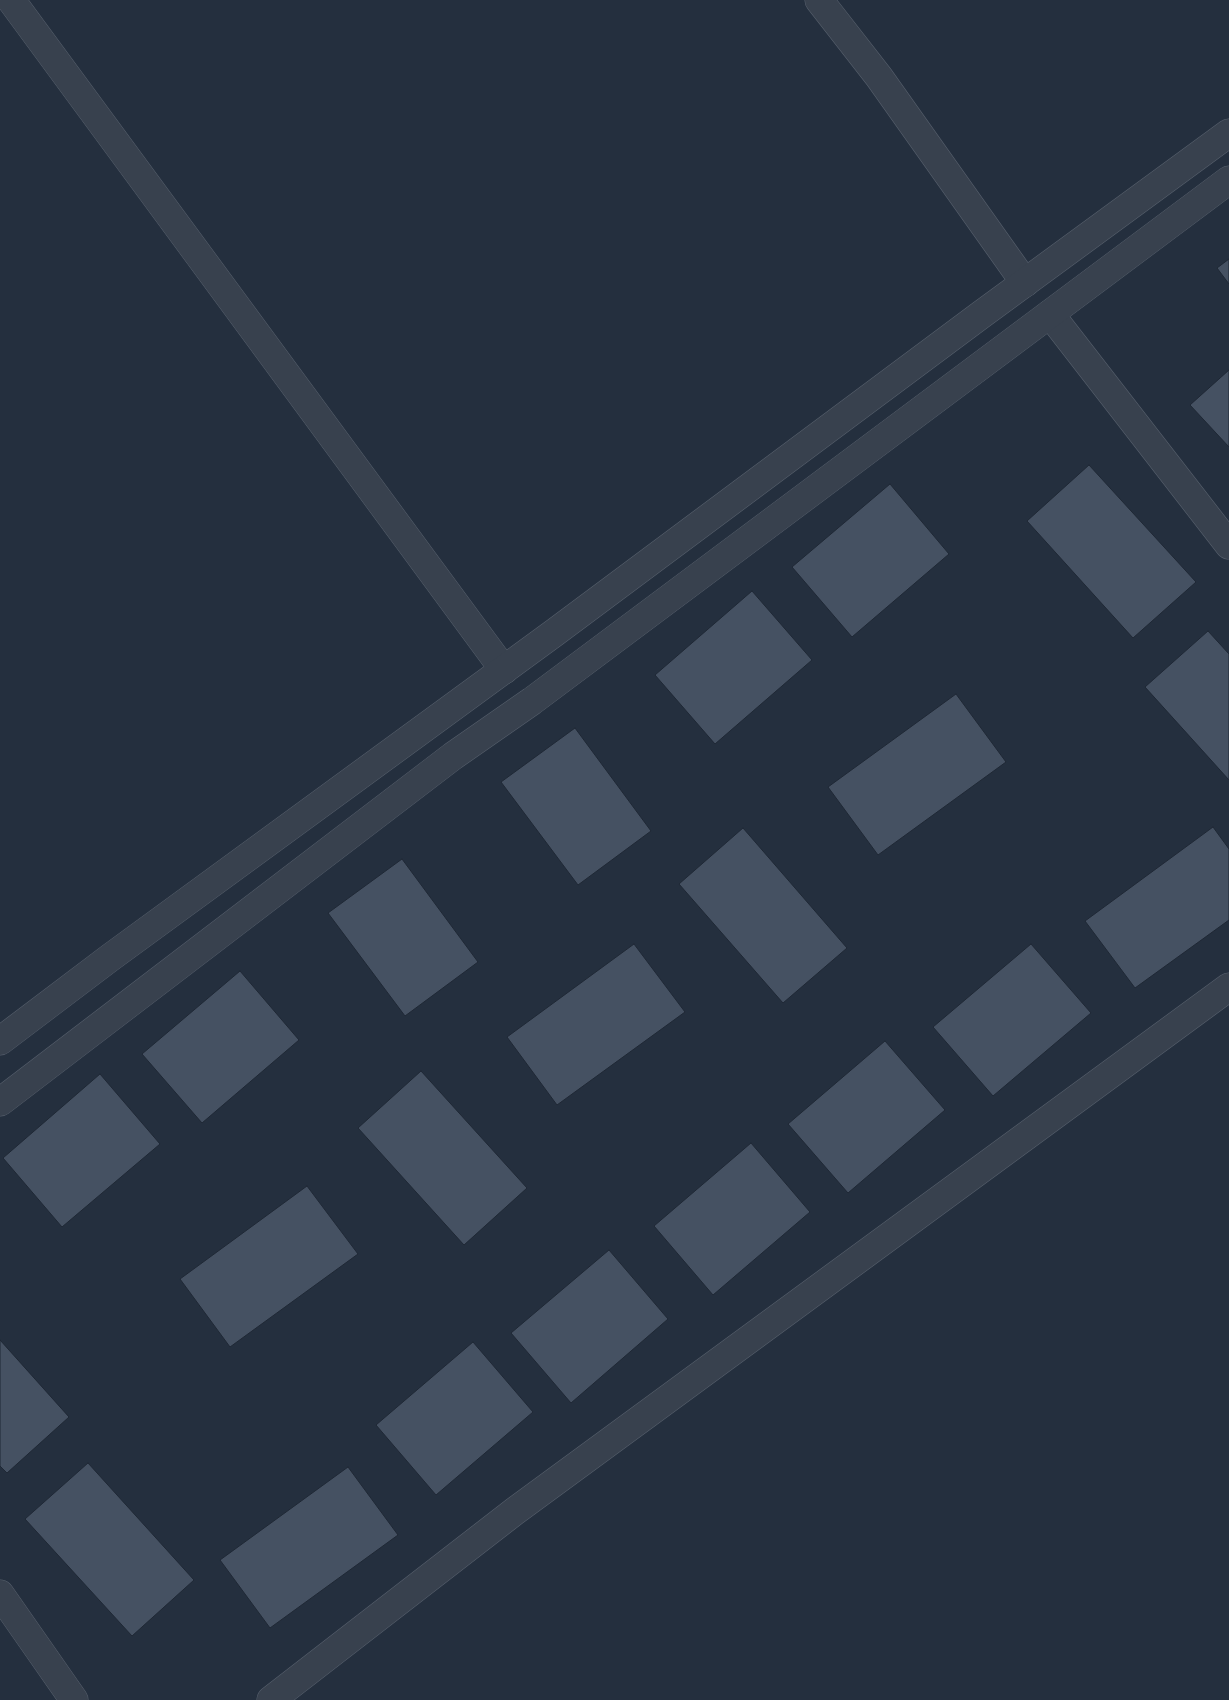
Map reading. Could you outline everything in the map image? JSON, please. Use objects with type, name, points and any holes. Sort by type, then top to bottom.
[{"type":"street","points":[[11,0],[504,670]]},
{"type":"street","points":[[819,0],[879,77],[1025,283]]},
{"type":"street","points":[[0,1041],[111,957],[504,670],[1229,133]]},
{"type":"street","points":[[0,1102],[454,756],[532,701],[1229,180]]},
{"type":"street","points":[[1050,314],[1229,545]]},
{"type":"street","points":[[271,1700],[515,1511],[1229,987]]},
{"type":"street","points":[[0,1594],[74,1700]]},
{"type":"building","points":[[1229,259],[1229,284],[1217,268]]},
{"type":"building","points":[[1229,370],[1229,447],[1190,405]]},
{"type":"building","points":[[1089,465],[1196,582],[1133,638],[1027,521]]},
{"type":"building","points":[[890,484],[949,554],[852,637],[792,567]]},
{"type":"building","points":[[752,591],[812,660],[715,744],[655,675]]},
{"type":"building","points":[[1208,631],[1229,654],[1229,780],[1145,687]]},
{"type":"building","points":[[956,694],[1006,762],[878,855],[828,787]]},
{"type":"building","points":[[575,728],[651,831],[578,885],[501,782]]},
{"type":"building","points":[[1213,827],[1229,849],[1229,920],[1135,988],[1085,921]]},
{"type":"building","points":[[743,828],[847,948],[783,1003],[679,884]]},
{"type":"building","points":[[402,859],[478,962],[405,1016],[328,913]]},
{"type":"building","points":[[634,944],[685,1012],[557,1105],[507,1037]]},
{"type":"building","points":[[1031,944],[1091,1013],[993,1096],[933,1027]]},
{"type":"building","points":[[240,971],[299,1040],[202,1123],[142,1054]]},
{"type":"building","points":[[885,1041],[945,1110],[848,1193],[788,1124]]},
{"type":"building","points":[[421,1071],[527,1188],[464,1245],[358,1128]]},
{"type":"building","points":[[100,1074],[160,1144],[62,1227],[3,1158]]},
{"type":"building","points":[[751,1143],[810,1212],[713,1295],[654,1226]]},
{"type":"building","points":[[307,1186],[358,1254],[230,1347],[180,1279]]},
{"type":"building","points":[[609,1250],[668,1319],[571,1403],[511,1333]]},
{"type":"building","points":[[0,1340],[69,1417],[7,1473],[0,1466]]},
{"type":"building","points":[[473,1342],[533,1412],[436,1495],[376,1425]]},
{"type":"building","points":[[88,1463],[194,1580],[132,1636],[25,1519]]},
{"type":"building","points":[[348,1467],[398,1535],[270,1628],[220,1560]]}]
